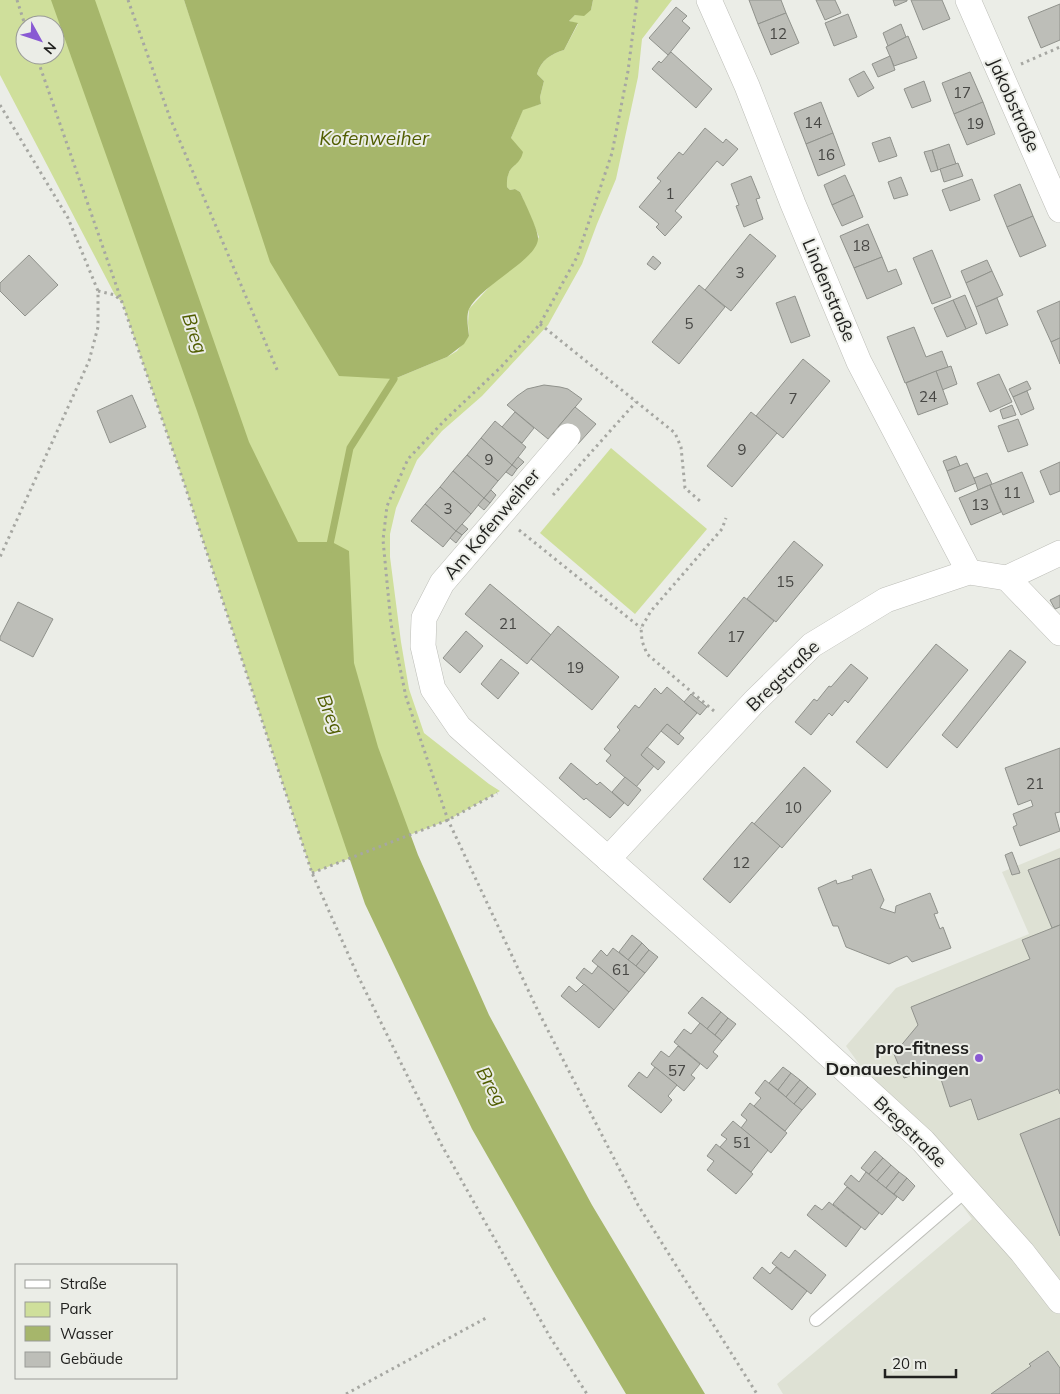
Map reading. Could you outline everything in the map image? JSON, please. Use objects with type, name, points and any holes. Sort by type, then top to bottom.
[{"type":"street","name":"Lindenstraße","points":[[709,0],[747,86],[793,204],[859,362],[969,572]]},
{"type":"street","name":"Jakobstraße","points":[[968,0],[1060,210]]},
{"type":"street","name":"Am Kofenweiher","points":[[424,618],[442,583],[568,436]]},
{"type":"street","points":[[1060,553],[1006,578],[1060,633]]},
{"type":"street","name":"Bregstraße","points":[[608,859],[731,726],[812,645],[886,600],[969,572],[1006,578]]},
{"type":"street","name":"Bregstraße","points":[[424,618],[422,646],[433,689],[458,727],[797,1026],[923,1141],[1022,1252],[1060,1301]]},
{"type":"lane","points":[[816,1320],[967,1190]]},
{"type":"path","points":[[17,0],[22,15]]},
{"type":"path","points":[[128,0],[170,118],[278,372]]},
{"type":"path","points":[[636,0],[628,71],[612,153],[577,257],[540,324],[502,367],[444,420],[408,459],[387,506],[383,540],[392,624],[406,697],[448,820],[538,1011],[638,1204],[757,1394]]},
{"type":"path","points":[[1000,74],[1060,47]]},
{"type":"path","points":[[39,65],[185,486],[312,872],[357,974],[440,1144],[550,1337],[587,1394]]},
{"type":"path","points":[[0,104],[68,218],[98,291],[98,327],[89,362],[0,557]]},
{"type":"path","points":[[98,291],[115,295],[122,302]]},
{"type":"path","points":[[540,324],[675,433],[681,447],[685,488],[700,501]]},
{"type":"path","points":[[552,495],[636,402]]},
{"type":"path","points":[[499,515],[642,628]]},
{"type":"path","points":[[726,518],[722,529],[651,611],[642,628],[642,641],[647,654],[654,661],[731,726]]},
{"type":"path","points":[[520,532],[527,524]]},
{"type":"path","points":[[312,872],[448,820],[519,780]]},
{"type":"path","points":[[346,1394],[486,1318]]},
{"type":"shaded area","points":[[1060,848],[1060,1394],[783,1394],[777,1384],[972,1219],[846,1046],[896,988],[1029,934],[1002,872]]},
{"type":"green space","points":[[0,0],[184,0],[217,96],[394,379],[457,351],[469,336],[469,309],[493,283],[528,255],[539,237],[520,192],[515,189],[510,190],[507,187],[509,172],[515,165],[511,138],[523,109],[541,104],[540,97],[544,81],[537,74],[547,58],[564,50],[578,24],[569,21],[575,15],[591,10],[593,0],[672,0],[642,39],[638,77],[616,179],[582,264],[548,325],[482,396],[442,431],[417,460],[396,508],[390,534],[390,557],[409,689],[424,733],[500,791],[448,820],[312,873],[185,486],[122,302],[115,295],[0,75]]},
{"type":"green space","points":[[611,448],[707,529],[635,614],[540,533]]},
{"type":"water","name":"Breg","points":[[51,0],[95,0],[249,442],[298,542],[332,542],[349,551],[354,663],[378,747],[418,855],[489,1015],[592,1205],[705,1394],[626,1394],[472,1129],[365,904],[197,411],[65,39],[65,15],[56,15]]},
{"type":"water","name":"Kofenweiher","points":[[184,0],[593,0],[591,10],[584,16],[575,15],[569,21],[578,23],[564,50],[555,53],[541,65],[537,74],[544,81],[540,97],[541,104],[523,110],[511,138],[523,152],[509,174],[507,187],[510,190],[515,189],[520,192],[538,235],[535,247],[519,264],[475,300],[468,312],[469,336],[464,344],[447,357],[394,379],[339,376],[270,262]]},
{"type":"building","points":[[749,0],[781,0],[786,13],[758,24]]},
{"type":"building","points":[[816,0],[835,0],[841,13],[825,20]]},
{"type":"building","points":[[893,0],[907,0],[907,1],[895,6]]},
{"type":"building","points":[[911,0],[942,0],[950,19],[923,30]]},
{"type":"building","points":[[1060,4],[1060,40],[1041,48],[1028,17]]},
{"type":"building","points":[[676,7],[687,16],[682,21],[690,28],[668,55],[649,38]]},
{"type":"building","points":[[786,13],[799,43],[771,55],[758,24]]},
{"type":"building","points":[[848,14],[857,37],[834,46],[825,23]]},
{"type":"building","points":[[901,24],[906,37],[888,46],[883,33]]},
{"type":"building","points":[[908,36],[917,58],[894,66],[886,47]]},
{"type":"building","points":[[671,52],[712,89],[696,108],[652,69],[659,61],[661,63]]},
{"type":"building","points":[[890,56],[895,70],[878,77],[872,64]]},
{"type":"building","points":[[864,71],[874,88],[858,97],[849,79]]},
{"type":"building","points":[[970,72],[983,102],[954,114],[942,83]]},
{"type":"building","points":[[924,81],[931,101],[912,108],[904,89]]},
{"type":"building","points":[[821,102],[833,133],[806,144],[794,113]]},
{"type":"building","points":[[983,102],[995,134],[967,145],[954,114]]},
{"type":"building","points":[[705,128],[723,143],[726,139],[738,149],[723,166],[717,161],[675,211],[682,217],[665,236],[656,227],[659,224],[639,207],[661,181],[657,178],[679,152],[683,155]]},
{"type":"building","points":[[833,133],[845,165],[818,176],[806,144]]},
{"type":"building","points":[[890,137],[897,156],[879,162],[872,143]]},
{"type":"building","points":[[949,144],[956,164],[938,170],[932,150]]},
{"type":"building","points":[[932,150],[938,170],[931,172],[924,152]]},
{"type":"building","points":[[958,163],[963,176],[944,182],[940,169]]},
{"type":"building","points":[[845,175],[854,195],[832,205],[824,185]]},
{"type":"building","points":[[751,176],[760,198],[756,199],[763,219],[744,227],[736,206],[739,205],[731,184]]},
{"type":"building","points":[[901,177],[908,195],[894,199],[888,182]]},
{"type":"building","points":[[972,179],[980,200],[950,211],[942,190]]},
{"type":"building","points":[[1020,184],[1033,216],[1007,227],[994,195]]},
{"type":"building","points":[[854,195],[863,217],[842,226],[832,205]]},
{"type":"building","points":[[1033,216],[1046,246],[1020,257],[1007,227]]},
{"type":"building","points":[[868,224],[882,257],[854,268],[840,236]]},
{"type":"building","points":[[750,234],[776,256],[731,311],[705,290]]},
{"type":"building","points":[[932,250],[951,297],[932,304],[913,258]]},
{"type":"building","points":[[29,255],[58,285],[25,316],[0,291],[0,283]]},
{"type":"building","points":[[653,256],[661,263],[655,270],[647,264]]},
{"type":"building","points":[[882,257],[888,272],[896,269],[902,284],[867,299],[854,268]]},
{"type":"building","points":[[987,260],[992,271],[966,283],[961,271]]},
{"type":"building","points":[[992,271],[1003,295],[976,307],[966,283]]},
{"type":"building","points":[[699,285],[725,307],[679,364],[652,342]]},
{"type":"building","points":[[965,295],[977,324],[966,329],[953,300]]},
{"type":"building","points":[[795,296],[810,336],[791,343],[776,303]]},
{"type":"building","points":[[997,298],[1008,325],[986,334],[976,307]]},
{"type":"building","points":[[953,300],[966,329],[947,337],[934,308]]},
{"type":"building","points":[[1060,301],[1060,338],[1051,342],[1037,311]]},
{"type":"building","points":[[914,327],[926,357],[942,351],[948,367],[905,383],[887,337]]},
{"type":"building","points":[[1060,338],[1060,364],[1051,342]]},
{"type":"building","points":[[803,359],[830,381],[783,438],[756,416]]},
{"type":"building","points":[[951,366],[957,384],[942,390],[936,371]]},
{"type":"building","points":[[936,371],[948,404],[918,415],[906,383]]},
{"type":"building","points":[[999,374],[1012,402],[990,412],[977,383]]},
{"type":"building","points":[[1027,381],[1031,389],[1013,397],[1009,389]]},
{"type":"building","points":[[544,385],[568,389],[582,399],[548,439],[507,405],[527,389]]},
{"type":"building","points":[[1027,391],[1034,409],[1021,415],[1013,397]]},
{"type":"building","points":[[132,395],[146,427],[110,443],[97,411]]},
{"type":"building","points":[[1012,405],[1016,415],[1003,419],[1000,410]]},
{"type":"building","points":[[575,407],[596,424],[578,444],[558,427]]},
{"type":"building","points":[[515,412],[534,428],[522,443],[502,427]]},
{"type":"building","points":[[751,412],[777,433],[732,487],[707,466]]},
{"type":"building","points":[[1018,419],[1028,445],[1008,452],[998,426]]},
{"type":"building","points":[[495,421],[526,447],[512,465],[481,438]]},
{"type":"building","points":[[481,438],[512,465],[498,481],[467,455]]},
{"type":"building","points":[[467,455],[498,481],[484,498],[453,471]]},
{"type":"building","points":[[956,456],[960,466],[947,471],[943,461]]},
{"type":"building","points":[[518,457],[524,462],[517,469],[512,465]]},
{"type":"building","points":[[1060,462],[1060,491],[1050,495],[1040,471]]},
{"type":"building","points":[[967,463],[976,483],[955,492],[947,471]]},
{"type":"building","points":[[512,465],[517,469],[512,476],[506,472]]},
{"type":"building","points":[[453,471],[484,498],[471,514],[440,487]]},
{"type":"building","points":[[1022,472],[1034,502],[1003,515],[990,485]]},
{"type":"building","points":[[987,473],[992,484],[978,490],[974,478]]},
{"type":"building","points":[[990,485],[1001,512],[971,525],[959,498]]},
{"type":"building","points":[[440,487],[471,514],[456,531],[425,504]]},
{"type":"building","points":[[491,490],[496,495],[490,503],[484,498]]},
{"type":"building","points":[[484,498],[490,503],[484,510],[478,505]]},
{"type":"building","points":[[425,504],[456,531],[443,547],[411,521]]},
{"type":"building","points":[[462,524],[468,529],[462,535],[456,531]]},
{"type":"building","points":[[456,531],[462,535],[456,543],[450,538]]},
{"type":"building","points":[[794,541],[823,565],[776,622],[747,599]]},
{"type":"building","points":[[490,584],[551,635],[527,664],[465,614]]},
{"type":"building","points":[[1060,595],[1060,607],[1055,609],[1050,600]]},
{"type":"building","points":[[744,597],[774,621],[727,677],[698,653]]},
{"type":"building","points":[[18,602],[53,619],[33,657],[0,640]]},
{"type":"building","points":[[558,626],[619,677],[592,710],[531,659]]},
{"type":"building","points":[[466,631],[483,646],[460,673],[443,658]]},
{"type":"building","points":[[936,644],[968,670],[887,768],[856,742]]},
{"type":"building","points":[[1010,650],[1026,662],[957,748],[942,735]]},
{"type":"building","points":[[501,659],[519,673],[498,699],[481,684]]},
{"type":"building","points":[[851,664],[868,678],[848,703],[845,700],[832,716],[829,713],[811,735],[795,722],[814,699],[817,701]]},
{"type":"building","points":[[667,687],[697,713],[679,734],[667,724],[641,755],[654,766],[636,787],[606,761],[611,755],[604,749],[620,730],[617,727],[635,705],[639,708],[655,688],[661,694]]},
{"type":"building","points":[[691,694],[707,707],[700,715],[684,702]]},
{"type":"building","points":[[667,724],[684,738],[678,745],[661,731]]},
{"type":"building","points":[[647,747],[665,762],[658,770],[641,755]]},
{"type":"building","points":[[1060,748],[1060,812],[1055,813],[1060,831],[1020,846],[1013,827],[1017,825],[1013,814],[1033,806],[1031,800],[1018,805],[1005,768]]},
{"type":"building","points":[[571,763],[597,785],[600,782],[624,803],[610,818],[586,798],[584,800],[559,778]]},
{"type":"building","points":[[804,767],[831,791],[782,848],[754,824]]},
{"type":"building","points":[[625,777],[641,790],[628,806],[612,792]]},
{"type":"building","points":[[752,822],[780,846],[730,903],[703,879]]},
{"type":"building","points":[[1012,852],[1020,873],[1012,875],[1005,855]]},
{"type":"building","points":[[1060,858],[1060,925],[1052,928],[1028,870]]},
{"type":"building","points":[[871,869],[884,900],[880,908],[895,913],[896,906],[930,893],[938,913],[934,914],[940,929],[943,927],[951,948],[912,962],[907,956],[889,964],[846,947],[838,926],[833,926],[818,888],[836,880],[837,884],[853,879],[852,876]]},
{"type":"building","points":[[1060,925],[1060,1094],[1058,1089],[978,1120],[971,1099],[950,1107],[937,1067],[904,1078],[894,1054],[918,1025],[911,1007],[1030,959],[1022,940]]},
{"type":"building","points":[[632,935],[642,943],[628,960],[619,952]]},
{"type":"building","points":[[642,943],[649,950],[636,966],[628,960]]},
{"type":"building","points":[[613,948],[645,973],[629,992],[592,961],[601,950],[607,956]]},
{"type":"building","points":[[649,950],[658,957],[645,973],[636,966]]},
{"type":"building","points":[[598,966],[629,992],[614,1010],[576,978],[584,968],[592,974]]},
{"type":"building","points":[[584,984],[614,1010],[599,1028],[561,996],[569,986],[576,992]]},
{"type":"building","points":[[702,997],[721,1012],[707,1029],[688,1013]]},
{"type":"building","points":[[721,1012],[728,1018],[715,1035],[707,1029]]},
{"type":"building","points":[[728,1018],[736,1024],[722,1041],[715,1035]]},
{"type":"building","points":[[700,1023],[722,1041],[713,1052],[718,1056],[707,1069],[674,1042],[684,1029],[691,1034]]},
{"type":"building","points":[[678,1046],[700,1064],[691,1075],[695,1078],[684,1091],[651,1064],[661,1051],[669,1057]]},
{"type":"building","points":[[655,1067],[677,1085],[668,1096],[672,1100],[661,1113],[628,1086],[639,1072],[647,1078]]},
{"type":"building","points":[[783,1067],[791,1073],[778,1090],[769,1083]]},
{"type":"building","points":[[791,1073],[800,1080],[786,1097],[778,1090]]},
{"type":"building","points":[[765,1080],[802,1110],[785,1131],[754,1106],[761,1098],[755,1093]]},
{"type":"building","points":[[800,1080],[808,1087],[794,1104],[786,1097]]},
{"type":"building","points":[[808,1087],[816,1094],[802,1110],[794,1104]]},
{"type":"building","points":[[750,1103],[787,1133],[771,1153],[741,1128],[747,1120],[741,1115]]},
{"type":"building","points":[[1060,1118],[1060,1236],[1020,1134]]},
{"type":"building","points":[[733,1121],[768,1150],[751,1172],[720,1147],[727,1139],[721,1135]]},
{"type":"building","points":[[716,1144],[753,1174],[736,1194],[707,1170],[714,1161],[707,1156]]},
{"type":"building","points":[[875,1151],[883,1158],[869,1174],[861,1168]]},
{"type":"building","points":[[883,1158],[891,1165],[877,1181],[869,1174]]},
{"type":"building","points":[[891,1165],[899,1172],[886,1188],[877,1181]]},
{"type":"building","points":[[866,1172],[897,1197],[882,1215],[844,1184],[851,1175],[859,1182]]},
{"type":"building","points":[[899,1172],[907,1178],[894,1194],[886,1188]]},
{"type":"building","points":[[907,1178],[915,1186],[903,1201],[894,1194]]},
{"type":"building","points":[[847,1187],[879,1213],[865,1230],[833,1204]]},
{"type":"building","points":[[829,1202],[861,1227],[846,1247],[807,1215],[815,1205],[822,1210]]},
{"type":"building","points":[[795,1250],[826,1275],[811,1294],[772,1263],[781,1252],[789,1258]]},
{"type":"building","points":[[762,1267],[770,1274],[776,1267],[807,1291],[792,1310],[753,1278]]},
{"type":"building","points":[[1048,1351],[1060,1368],[1060,1394],[991,1394],[1031,1366],[1029,1364]]},
{"type":"waterway","points":[[329,549],[350,448],[394,379]]},
{"type":"place","name":"pro-fitness Donaueschingen","points":[[979,1058]]}]
